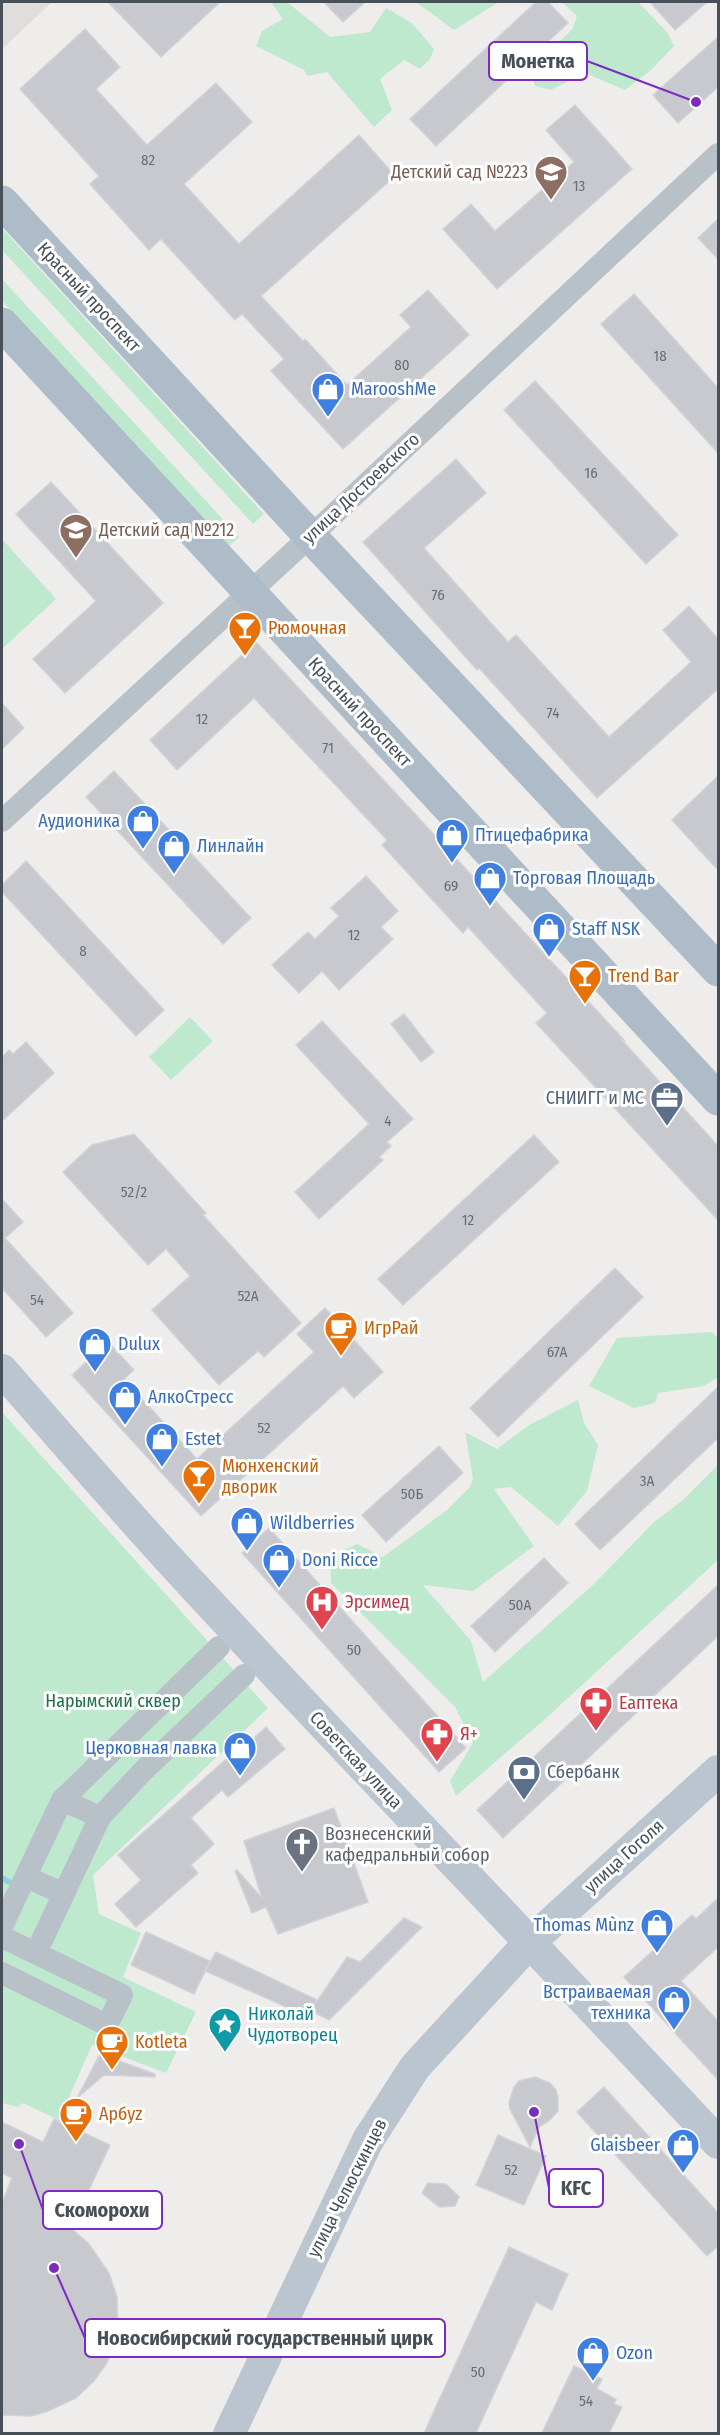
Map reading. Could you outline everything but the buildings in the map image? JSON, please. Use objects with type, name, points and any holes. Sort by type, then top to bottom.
[{"type":"main road","name":"Красный проспект","points":[[2,202],[309,535],[718,970]]},
{"type":"main road","name":"Красный проспект","points":[[2,324],[718,1099]]},
{"type":"street","name":"улица Достоевского","points":[[2,821],[718,154]]},
{"type":"street","name":"Советская улица","points":[[2,1370],[186,1578],[718,2143]]},
{"type":"street","points":[[2,1973],[107,2025],[122,1995],[3,1930],[62,1800],[219,1647]]},
{"type":"street","points":[[42,1940],[100,1817],[143,1771],[244,1675]]},
{"type":"street","points":[[171,1693],[198,1719]]},
{"type":"street","points":[[111,1751],[143,1771]]},
{"type":"street","name":"улица Гоголя","points":[[530,1942],[718,1771]]},
{"type":"street","points":[[62,1800],[100,1817]]},
{"type":"street","points":[[26,1876],[64,1894]]},
{"type":"street","name":"улица Челюскинцев","points":[[229,2433],[368,2140],[415,2067],[530,1942]]},
{"type":"shaded area","points":[[2,2],[52,2],[2,49]]},
{"type":"green space","points":[[271,2],[287,2],[330,37],[370,32],[386,8],[412,23],[434,49],[430,59],[420,69],[404,60],[380,79],[392,110],[374,127],[327,72],[307,76],[304,70],[256,46],[262,31],[283,19]]},
{"type":"green space","points":[[416,2],[499,2],[454,30]]},
{"type":"green space","points":[[562,2],[638,2],[667,32],[674,46],[650,71],[625,90],[585,73],[551,90],[535,86],[529,68],[572,30],[577,16]]},
{"type":"green space","points":[[2,228],[264,514],[253,524],[2,250]]},
{"type":"green space","points":[[2,279],[239,537],[228,547],[2,301]]},
{"type":"green space","points":[[2,539],[56,599],[2,649]]},
{"type":"green space","points":[[190,1017],[213,1041],[171,1080],[149,1057]]},
{"type":"green space","points":[[712,1332],[718,1338],[718,1377],[704,1386],[658,1393],[655,1403],[634,1408],[589,1386],[617,1338]]},
{"type":"green space","points":[[578,1400],[584,1423],[598,1445],[587,1491],[558,1526],[511,1487],[494,1489],[534,1546],[473,1591],[423,1585],[471,1641],[483,1682],[594,1584],[654,1522],[683,1500],[718,1465],[718,1560],[544,1720],[456,1796],[450,1781],[473,1743],[455,1707],[331,1583],[330,1557],[357,1544],[383,1557],[447,1510],[469,1488],[473,1479],[465,1432],[497,1449],[529,1425]]},
{"type":"green space","name":"Нарымский сквер","points":[[2,1412],[268,1708],[93,1875],[99,1914],[141,1933],[123,1977],[196,2012],[166,2073],[92,2045],[59,2120],[23,2103],[18,2107],[2,2103]]},
{"type":"waterway","points":[[2,1878],[11,1883]]},
{"type":"place","name":"Монетка","points":[[696,102]]},
{"type":"place","name":"Детский сад №223","points":[[551,201]]},
{"type":"place","name":"MarooshMe","points":[[328,418]]},
{"type":"place","name":"Детский сад №212","points":[[76,559]]},
{"type":"place","name":"Рюмочная","points":[[245,657]]},
{"type":"place","name":"Аудионика","points":[[143,850]]},
{"type":"place","name":"Птицефабрика","points":[[452,864]]},
{"type":"place","name":"Линлайн","points":[[174,875]]},
{"type":"place","name":"Торговая Площадь","points":[[490,907]]},
{"type":"place","name":"Staff NSK","points":[[549,958]]},
{"type":"place","name":"Trend Bar","points":[[585,1005]]},
{"type":"place","name":"СНИИГГ и МС","points":[[667,1127]]},
{"type":"place","name":"ИгрРай","points":[[341,1357]]},
{"type":"place","name":"Dulux","points":[[95,1373]]},
{"type":"place","name":"АлкоСтресс","points":[[125,1426]]},
{"type":"place","name":"Estet","points":[[162,1468]]},
{"type":"place","name":"Мюнхенский дворик","points":[[199,1505]]},
{"type":"place","name":"Wildberries","points":[[247,1552]]},
{"type":"place","name":"Doni Ricce","points":[[279,1589]]},
{"type":"place","name":"Эрсимед","points":[[322,1631]]},
{"type":"place","name":"Еаптека","points":[[596,1732]]},
{"type":"place","name":"Я+","points":[[437,1763]]},
{"type":"place","name":"Церковная лавка","points":[[240,1777]]},
{"type":"place","name":"Сбербанк","points":[[524,1801]]},
{"type":"place","name":"Вознесенский кафедральный собор","points":[[302,1873]]},
{"type":"place","name":"Thomas Mùnz","points":[[657,1954]]},
{"type":"place","name":"Встраиваемая техника","points":[[674,2031]]},
{"type":"place","name":"Николай Чудотворец","points":[[225,2053]]},
{"type":"place","name":"Kotleta","points":[[112,2071]]},
{"type":"place","name":"KFC","points":[[534,2112]]},
{"type":"place","name":"Арбуz","points":[[76,2143]]},
{"type":"place","name":"Скоморохи","points":[[19,2144]]},
{"type":"place","name":"Glaisbeer","points":[[683,2174]]},
{"type":"place","name":"Новосибирский государственный цирк","points":[[54,2268]]},
{"type":"place","name":"Ozon","points":[[593,2382]]}]
